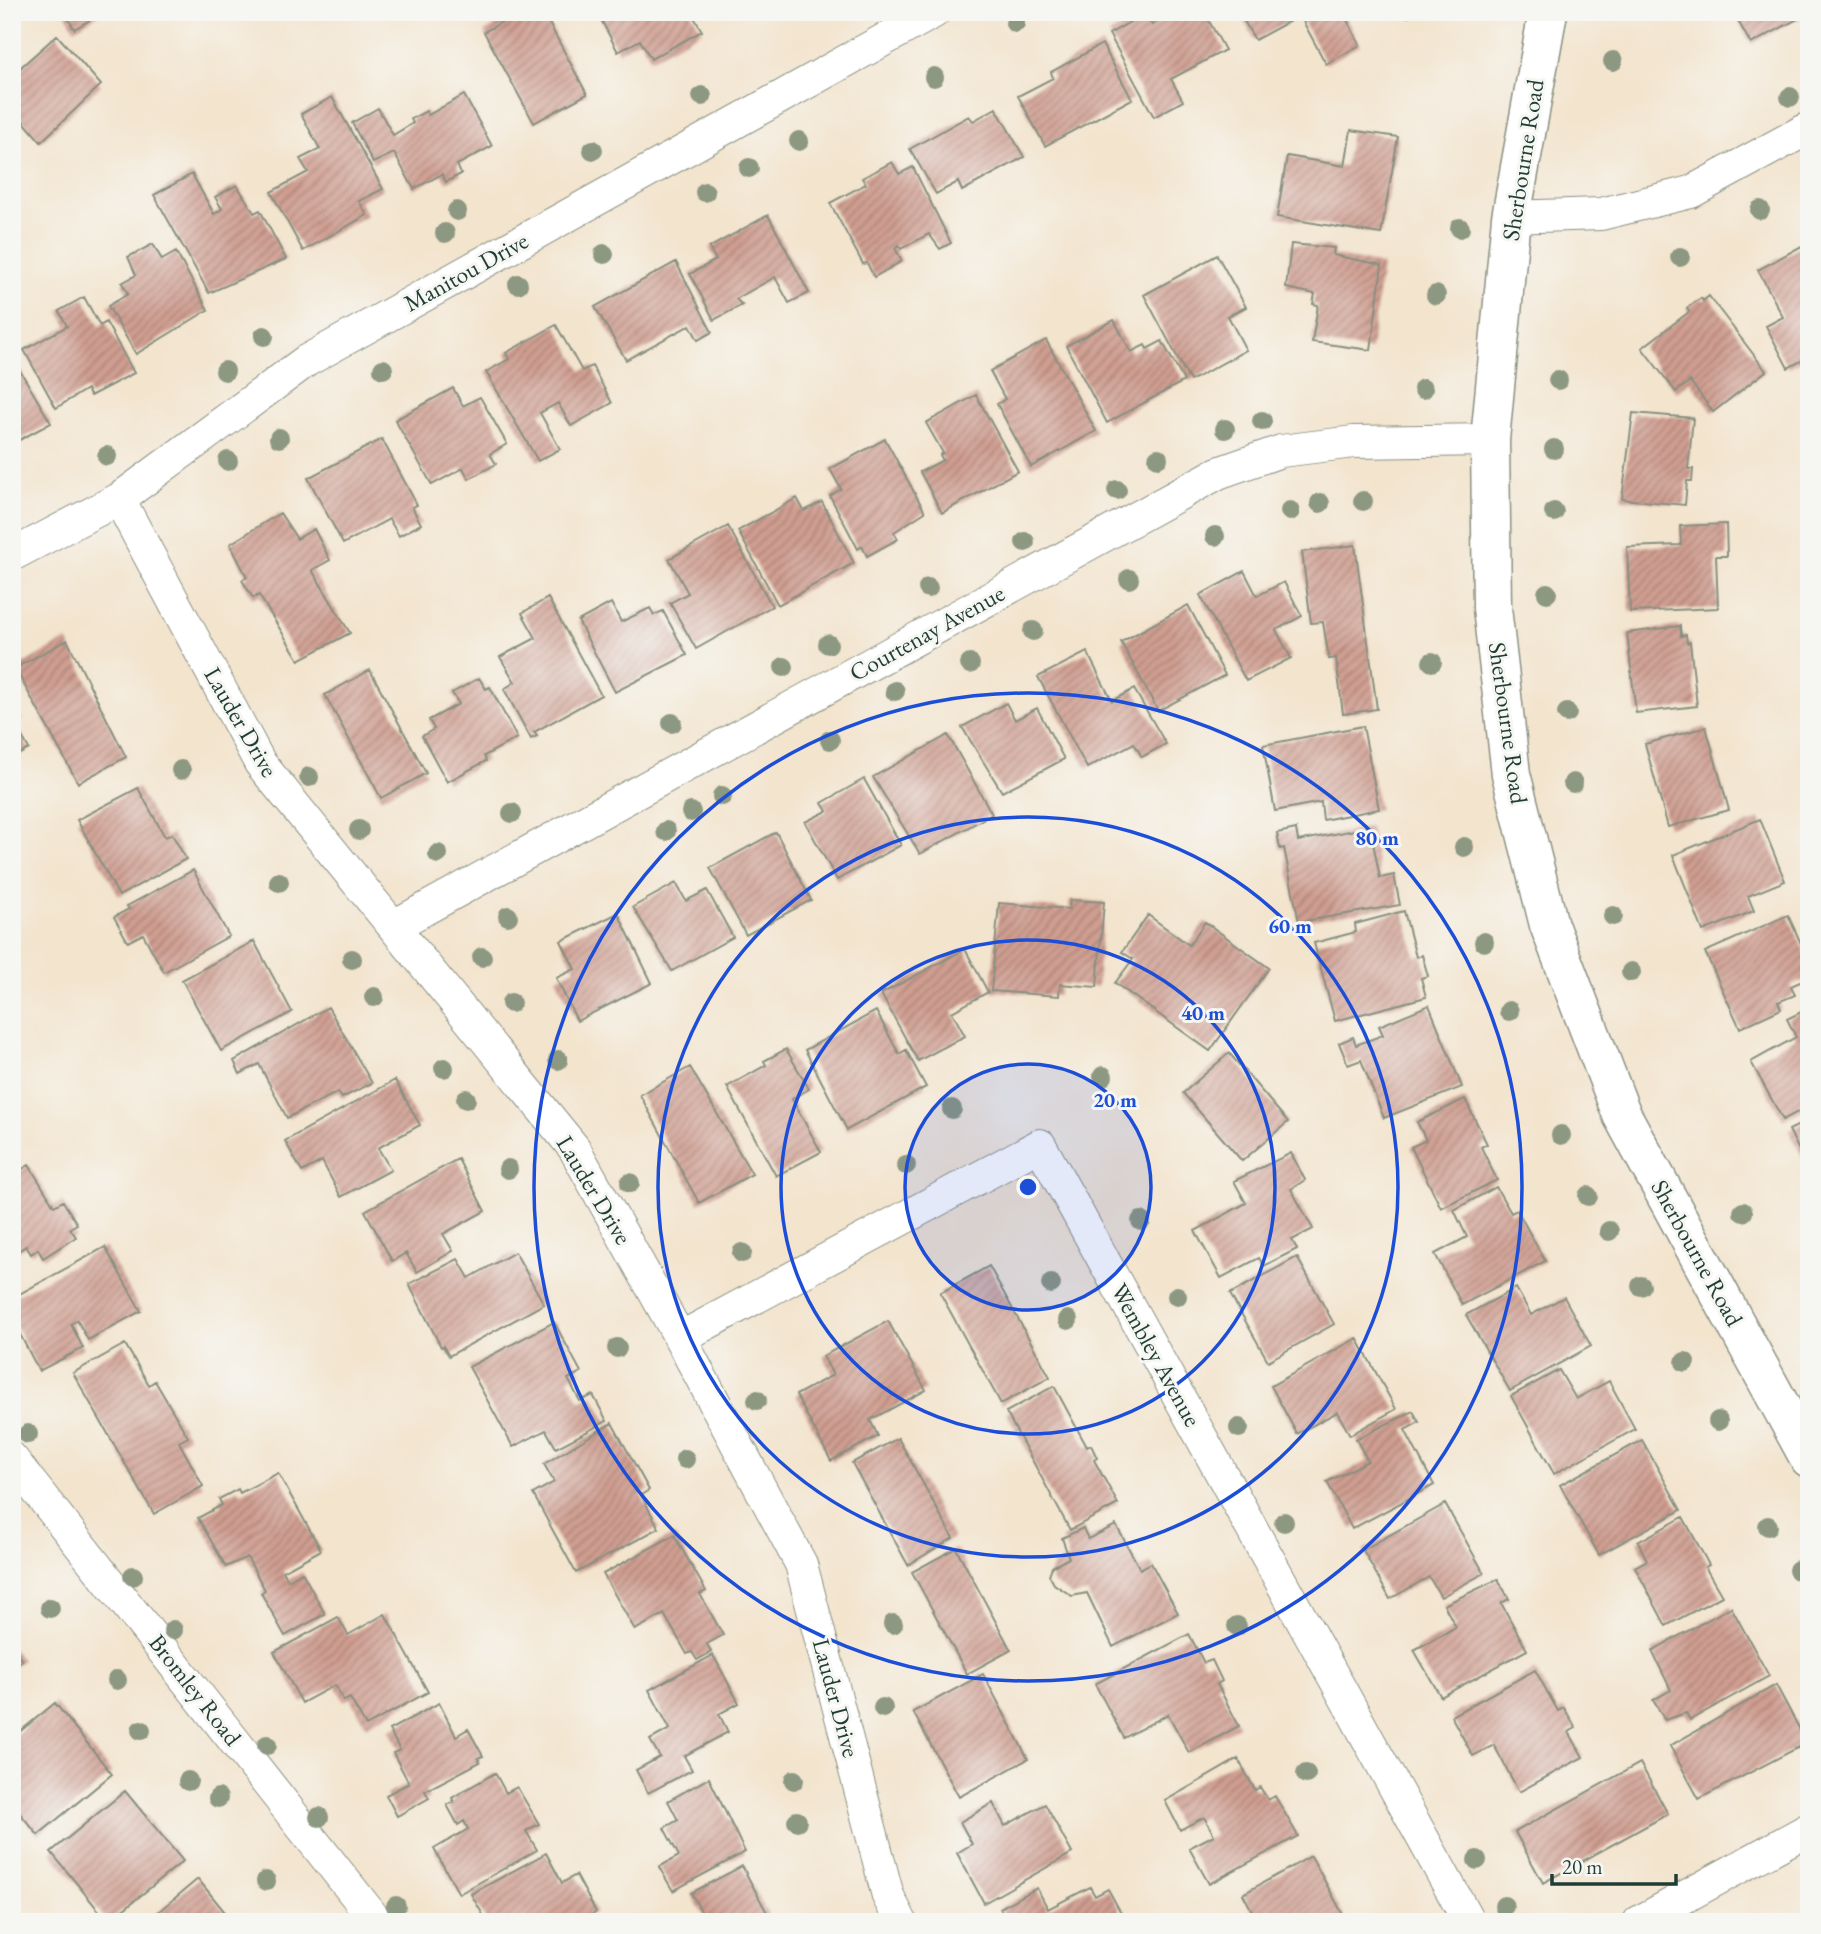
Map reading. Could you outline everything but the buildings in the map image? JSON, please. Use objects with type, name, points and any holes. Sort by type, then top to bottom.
[{"type":"street","name":"Manitou Drive","points":[[12,555],[119,499],[306,361],[934,12]]},
{"type":"street","name":"Sherbourne Road","points":[[1548,12],[1511,217],[1490,440],[1492,608],[1511,774],[1549,925],[1622,1115],[1809,1458]]},
{"type":"street","points":[[1511,217],[1601,214],[1691,192],[1809,128]]},
{"type":"street","name":"Courtenay Avenue","points":[[394,926],[1218,473],[1281,451],[1354,442],[1490,440]]},
{"type":"street","name":"Lauder Drive","points":[[119,499],[260,763],[574,1149],[680,1338],[801,1564],[888,1895],[901,1922]]},
{"type":"street","name":"Wembley Avenue","points":[[680,1338],[1040,1145],[1469,1922]]},
{"type":"street","name":"Bromley Road","points":[[12,1459],[377,1922]]},
{"type":"street","points":[[1639,1922],[1809,1829]]}]
